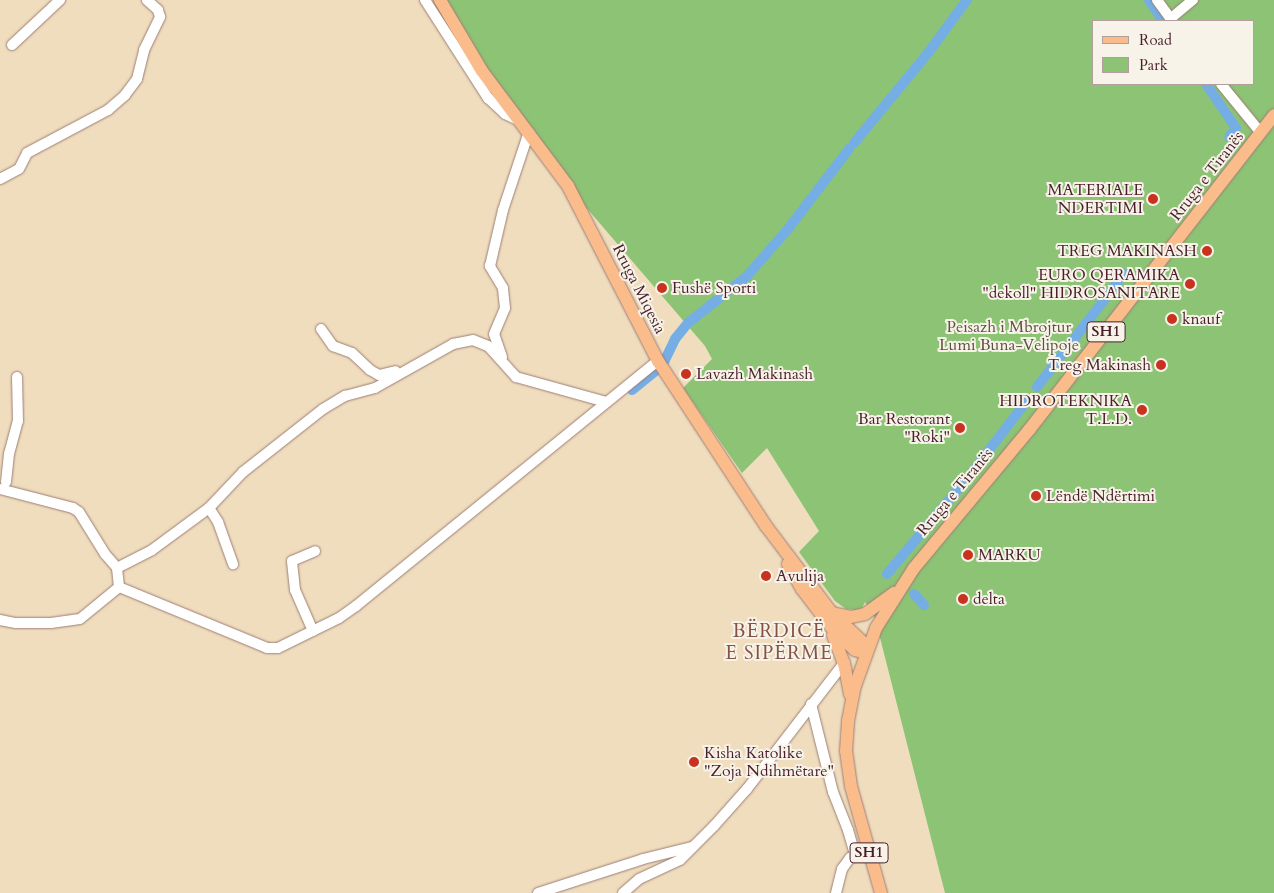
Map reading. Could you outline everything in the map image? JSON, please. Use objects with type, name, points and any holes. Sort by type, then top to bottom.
[{"type":"main road","name":"Rruga Miqesia","points":[[440,0],[469,51],[520,122],[557,169],[580,205],[621,291],[659,362],[778,544],[805,576],[829,616],[867,650]]},
{"type":"main road","name":"Rruga e Tiranës","points":[[898,590],[914,568],[1029,430],[1274,115]]},
{"type":"main road","points":[[851,706],[844,663],[829,616],[851,617],[865,614],[898,590]]},
{"type":"main road","name":"SH1","points":[[880,893],[858,814],[847,760],[846,736],[851,706],[867,650],[880,620],[898,590]]},
{"type":"street","points":[[12,45],[60,0]]},
{"type":"street","points":[[0,179],[19,169],[27,153],[108,110],[125,95],[137,79],[144,50],[160,17],[158,10],[147,0]]},
{"type":"street","points":[[424,0],[488,98],[505,114],[520,122]]},
{"type":"street","points":[[1157,0],[1171,20],[1193,0]]},
{"type":"street","name":"Rruga e Tiranës","points":[[1222,85],[1260,133]]},
{"type":"street","points":[[504,361],[494,334],[505,308],[503,288],[490,266],[503,210],[529,132]]},
{"type":"street","points":[[321,329],[333,346],[352,352],[370,370],[379,375],[390,374],[414,366]]},
{"type":"street","points":[[118,568],[152,550],[209,508],[243,472],[323,409],[345,396],[375,388],[453,344],[473,340],[488,346],[504,361],[516,377],[606,402]]},
{"type":"street","points":[[119,587],[267,648],[278,648],[313,631],[356,606],[606,402],[659,362]]},
{"type":"street","points":[[4,487],[9,454],[18,421],[17,377]]},
{"type":"street","points":[[0,465],[4,487]]},
{"type":"street","points":[[4,487],[35,500],[73,508],[79,512],[105,554],[118,568],[119,587]]},
{"type":"street","points":[[209,508],[218,522],[233,564]]},
{"type":"street","points":[[313,631],[295,590],[292,561],[315,551]]},
{"type":"street","points":[[0,620],[16,623],[51,623],[80,619],[119,587]]},
{"type":"street","points":[[623,893],[639,879],[680,860],[692,848],[747,790],[844,663]]},
{"type":"street","points":[[811,704],[832,792],[848,830],[855,854]]},
{"type":"street","points":[[538,893],[643,859],[692,848]]},
{"type":"street","points":[[836,893],[842,869],[855,854],[868,850]]},
{"type":"green space","name":"Peisazh i Mbrojtur Lumi Buna-Velipoje","points":[[436,0],[1274,0],[1274,893],[945,893],[875,618],[865,602],[862,608],[856,610],[846,609],[835,601],[799,552],[819,531],[767,448],[742,473],[683,388],[712,359],[705,346],[566,184]]},
{"type":"waterway","points":[[854,143],[928,53],[967,0]]},
{"type":"waterway","points":[[1149,0],[1162,20]]},
{"type":"waterway","points":[[1207,85],[1236,128],[1229,137]]},
{"type":"waterway","points":[[632,390],[662,366],[675,339],[688,323],[747,276],[788,229],[849,149]]},
{"type":"waterway","points":[[1037,387],[1124,274]]},
{"type":"waterway","points":[[887,574],[970,475],[1025,403]]},
{"type":"waterway","points":[[914,594],[924,605]]},
{"type":"place","name":"MATERIALE NDERTIMI","points":[[1153,199]]},
{"type":"place","name":"TREG MAKINASH","points":[[1207,251]]},
{"type":"place","name":"EURO QERAMIKA \"dekoll\" HIDROSANITARE","points":[[1190,284]]},
{"type":"place","name":"Fushë Sporti","points":[[662,288]]},
{"type":"place","name":"knauf","points":[[1172,319]]},
{"type":"place","name":"Treg Makinash","points":[[1161,365]]},
{"type":"place","name":"Lavazh Makinash","points":[[686,374]]},
{"type":"place","name":"HIDROTEKNIKA T.L.D.","points":[[1142,410]]},
{"type":"place","name":"Bar Restorant \"Roki\"","points":[[960,428]]},
{"type":"place","name":"Lëndë Ndërtimi","points":[[1036,496]]},
{"type":"place","name":"MARKU","points":[[968,555]]},
{"type":"place","name":"Avulija","points":[[766,576]]},
{"type":"place","name":"delta","points":[[963,599]]},
{"type":"place","name":"Kisha Katolike \"Zoja Ndihmëtare\"","points":[[694,762]]},
{"type":"district","name":"BËRDICË E SIPËRME","points":[[779,643]]}]
